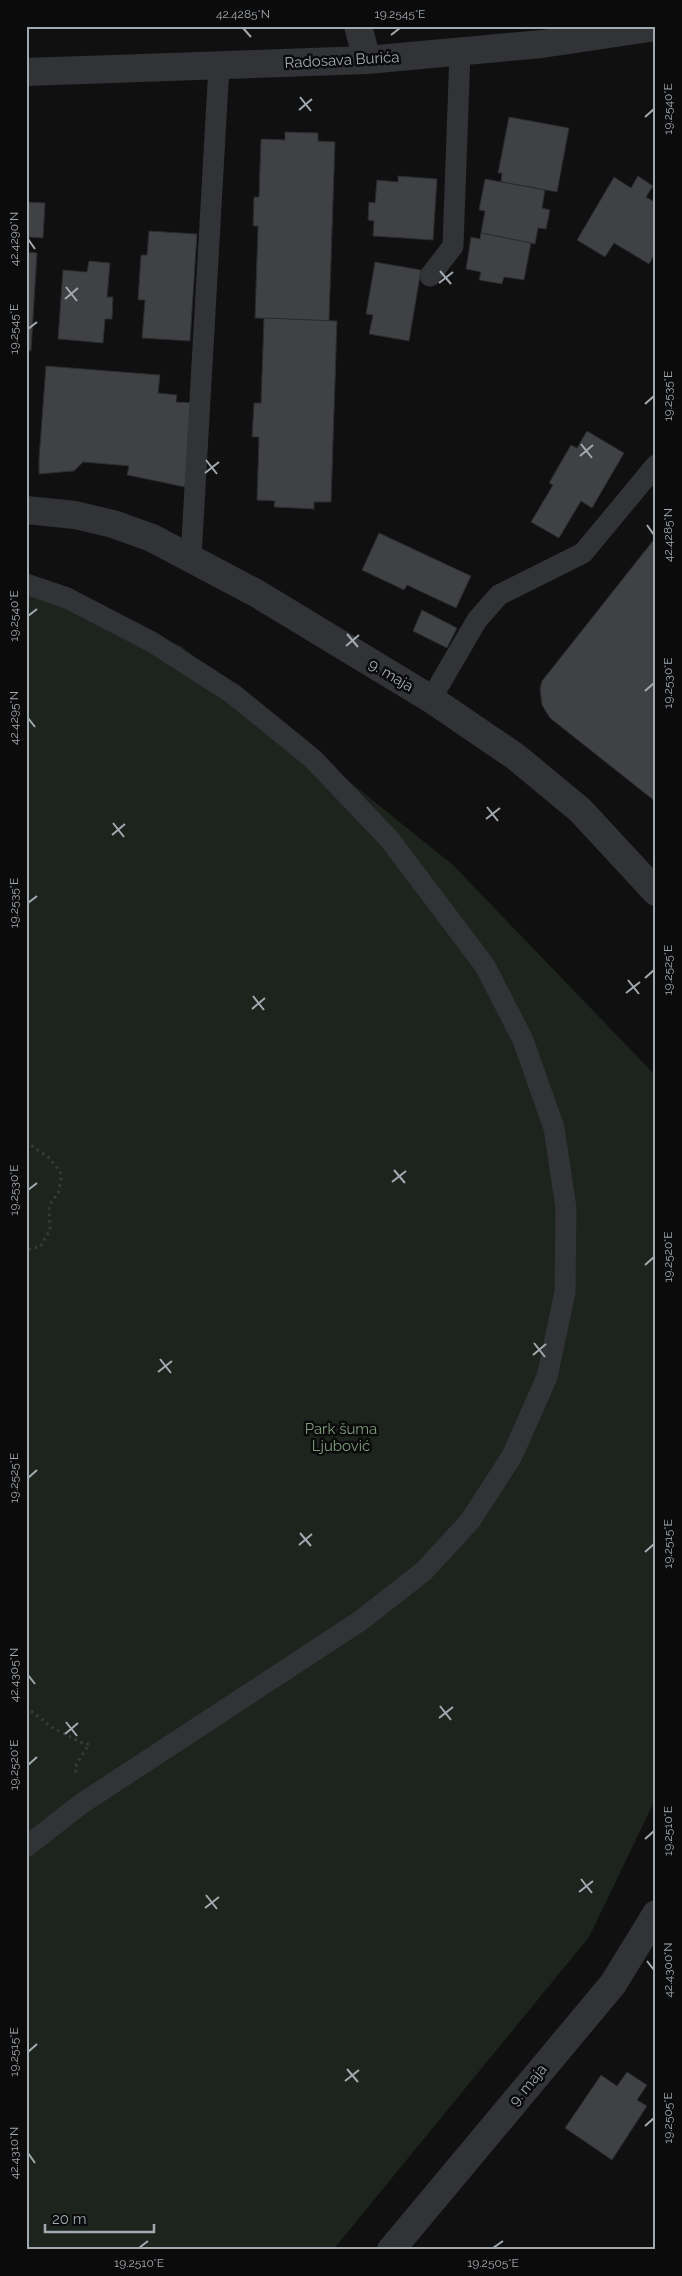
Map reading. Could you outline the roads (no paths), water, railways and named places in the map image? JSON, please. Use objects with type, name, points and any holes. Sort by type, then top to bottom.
[{"type":"street","points":[[358,26],[367,60]]},
{"type":"street","name":"Radosava Burića","points":[[26,72],[367,60],[542,44],[648,27]]},
{"type":"street","name":"9. maja","points":[[26,510],[75,515],[113,524],[152,538],[256,593],[431,699],[516,757],[580,810],[656,892]]},
{"type":"street","name":"9. maja","points":[[391,2250],[613,1984],[656,1914]]},
{"type":"lane","points":[[430,276],[454,246],[460,52]]},
{"type":"lane","points":[[191,558],[218,66]]},
{"type":"lane","points":[[431,699],[476,620],[499,595],[583,553],[656,465]]},
{"type":"lane","points":[[26,584],[67,598],[152,642],[232,694],[313,759],[390,840],[485,966],[524,1040],[554,1128],[566,1208],[565,1292],[547,1377],[512,1456],[470,1521],[424,1570],[360,1621],[80,1804],[26,1847]]},
{"type":"park label","name":"Park šuma Ljubović","points":[[341,1438]]}]
